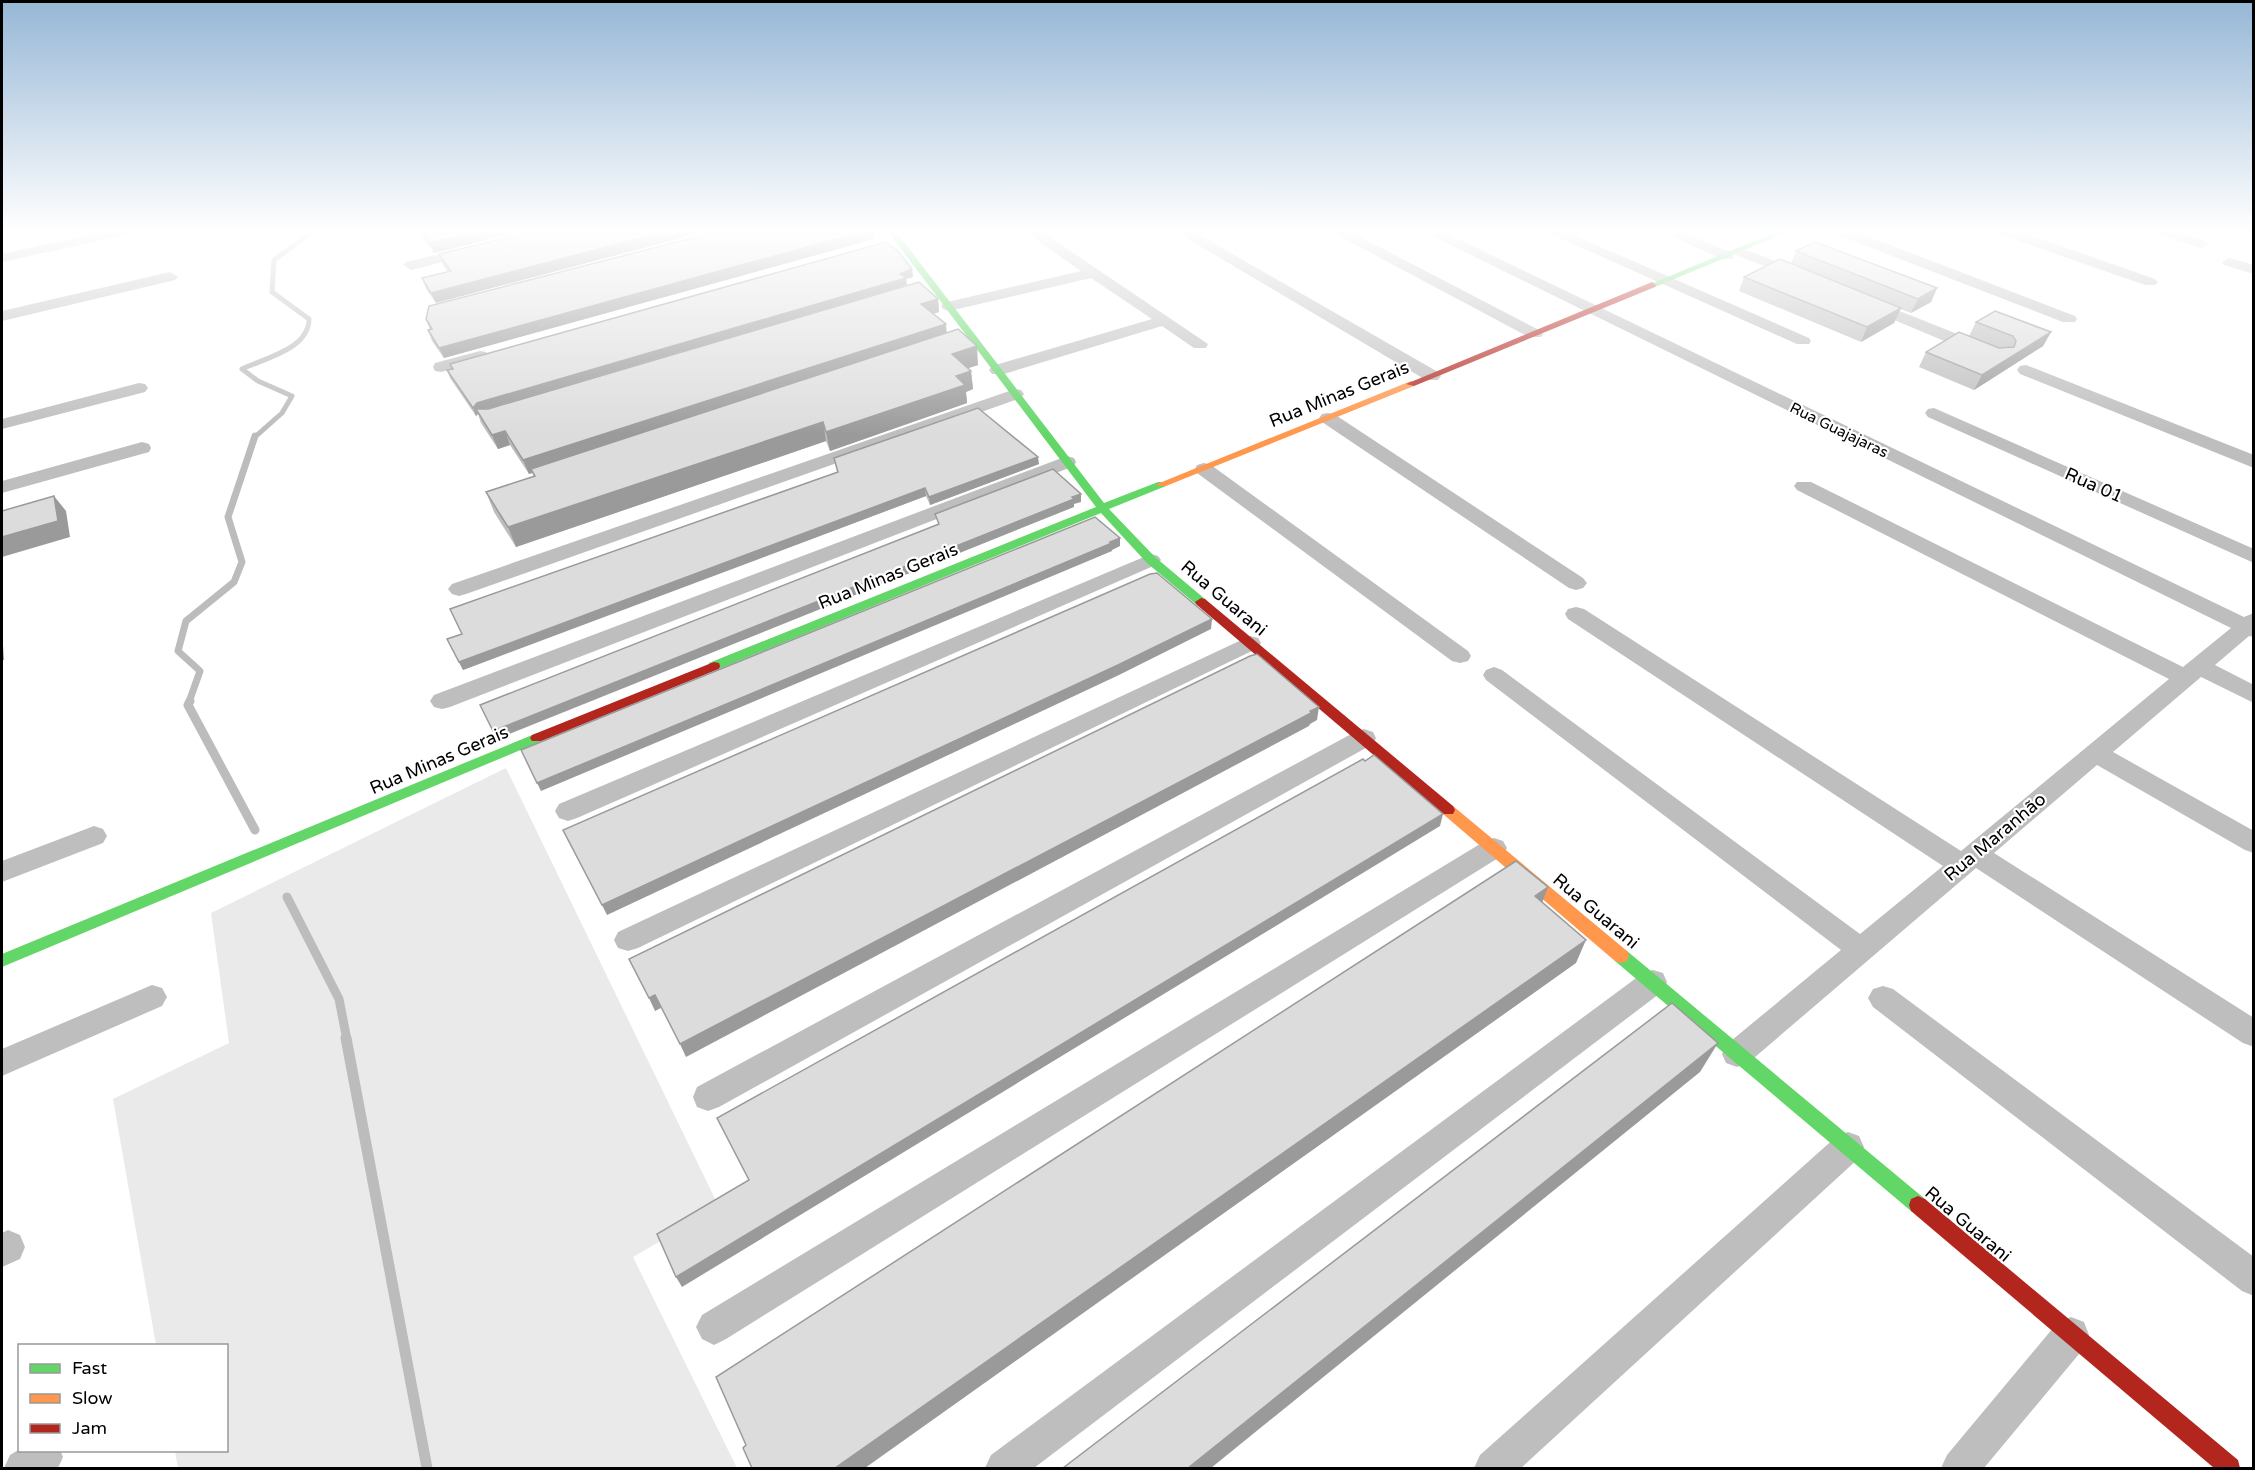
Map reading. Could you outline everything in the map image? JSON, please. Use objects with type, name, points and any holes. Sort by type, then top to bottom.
[{"type":"street","points":[[2,316],[81,298]]},
{"type":"street","name":"Rua Guarani","points":[[938,298],[949,306],[964,339],[998,370],[1102,508],[1151,560],[2230,1468]]},
{"type":"street","points":[[949,306],[985,298]]},
{"type":"street","points":[[1127,298],[1200,344]]},
{"type":"street","points":[[1297,298],[1432,376]]},
{"type":"street","points":[[1465,298],[1535,334]]},
{"type":"street","name":"Rua Guajajaras","points":[[1567,298],[2251,625]]},
{"type":"street","name":"Rua Minas Gerais","points":[[2,962],[507,751],[1623,298]]},
{"type":"street","points":[[1702,298],[1803,341]]},
{"type":"street","points":[[1855,298],[1998,357]]},
{"type":"street","points":[[2013,298],[2068,319]]},
{"type":"street","points":[[998,370],[1162,321]]},
{"type":"street","points":[[441,367],[498,351]]},
{"type":"street","points":[[2026,370],[2253,462]]},
{"type":"street","points":[[2,424],[139,388]]},
{"type":"street","points":[[459,589],[1015,394]]},
{"type":"street","name":"Rua 01","points":[[1934,412],[2253,557]]},
{"type":"street","points":[[1328,418],[1576,583]]},
{"type":"street","points":[[2,487],[142,448]]},
{"type":"street","points":[[442,701],[1067,462]]},
{"type":"street","points":[[1204,469],[1460,656]]},
{"type":"street","points":[[1804,486],[2191,672],[2253,695]]},
{"type":"street","points":[[568,811],[1151,560]]},
{"type":"street","points":[[1576,614],[1968,860],[2253,1034]]},
{"type":"street","name":"Rua Maranhão","points":[[1737,1054],[2191,672],[2251,625]]},
{"type":"street","points":[[628,940],[1250,643]]},
{"type":"street","points":[[1494,675],[1861,950]]},
{"type":"street","points":[[708,1097],[1364,738]]},
{"type":"street","points":[[2095,753],[2253,843]]},
{"type":"street","points":[[2,872],[94,836]]},
{"type":"street","points":[[714,1327],[1494,848]]},
{"type":"street","points":[[1004,1468],[1653,982]]},
{"type":"street","points":[[2,1063],[152,997]]},
{"type":"street","points":[[1883,999],[2253,1279]]},
{"type":"street","points":[[1493,1468],[1848,1147]]},
{"type":"street","points":[[1960,1468],[2071,1335]]},
{"type":"shaded area","points":[[506,768],[719,1207],[633,1257],[737,1468],[178,1468],[175,1452],[228,1452],[228,1344],[156,1344],[113,1099],[229,1043],[211,913]]},
{"type":"building","points":[[462,298],[623,298],[439,348],[428,330],[432,329],[426,319],[429,306]]},
{"type":"building","points":[[687,298],[839,298],[477,403],[473,408],[447,370],[453,369],[450,364]]},
{"type":"building","points":[[866,298],[936,298],[938,299],[921,304],[946,324],[523,460],[505,431],[492,435],[476,409],[488,409]]},
{"type":"building","points":[[1795,298],[1875,298],[1901,308],[1867,327]]},
{"type":"building","points":[[1995,311],[2051,332],[1982,375],[1926,352],[1959,332],[1999,348],[2014,347],[2016,341],[2013,336],[1976,322]]},
{"type":"building","points":[[958,329],[977,346],[952,354],[971,371],[956,376],[965,385],[826,432],[823,422],[508,527],[486,492],[535,476],[531,469]]},
{"type":"building","points":[[978,408],[1038,457],[929,497],[925,488],[459,662],[447,639],[462,634],[450,609],[838,472],[834,458]]},
{"type":"building","points":[[1053,469],[1081,494],[1072,497],[1074,499],[493,731],[480,705],[939,524],[935,514]]},
{"type":"building","points":[[54,496],[58,521],[2,537],[2,511]]},
{"type":"building","points":[[1095,517],[1120,538],[537,783],[521,750]]},
{"type":"building","points":[[1157,573],[1212,619],[602,905],[563,830],[1150,574]]},
{"type":"building","points":[[1257,654],[1319,707],[680,1044],[655,995],[649,998],[629,959]]},
{"type":"building","points":[[1374,755],[1443,814],[676,1277],[657,1234],[749,1180],[717,1118],[1363,759],[1365,761]]},
{"type":"building","points":[[1516,861],[1548,887],[1535,896],[1586,940],[835,1468],[752,1468],[743,1448],[746,1445],[716,1377]]},
{"type":"building","points":[[1672,1003],[1718,1043],[1188,1468],[1063,1468]]},
{"type":"waterway","points":[[255,437],[282,413],[292,396],[258,381],[242,369],[294,345],[302,338],[309,319],[280,298]]},
{"type":"waterway","points":[[189,702],[200,671],[178,651],[186,621],[234,582],[242,562],[228,517],[255,436]]},
{"type":"waterway","points":[[190,701],[188,705],[255,830]]},
{"type":"waterway","points":[[287,897],[339,999],[347,1040]]},
{"type":"waterway","points":[[346,1038],[427,1468]]},
{"type":"traffic: fast","points":[[942,298],[1102,508],[1151,560],[1201,602]]},
{"type":"traffic: fast","points":[[714,666],[1162,484]]},
{"type":"traffic: fast","points":[[2,961],[537,738]]},
{"type":"traffic: fast","points":[[1621,956],[1918,1205]]},
{"type":"traffic: slow","points":[[1162,484],[1411,384]]},
{"type":"traffic: slow","points":[[1448,810],[1621,956]]},
{"type":"traffic: jam","points":[[1411,384],[1621,298]]},
{"type":"traffic: jam","points":[[1201,602],[1448,810]]},
{"type":"traffic: jam","points":[[537,738],[714,666]]},
{"type":"traffic: jam","points":[[1918,1205],[2230,1468]]}]
